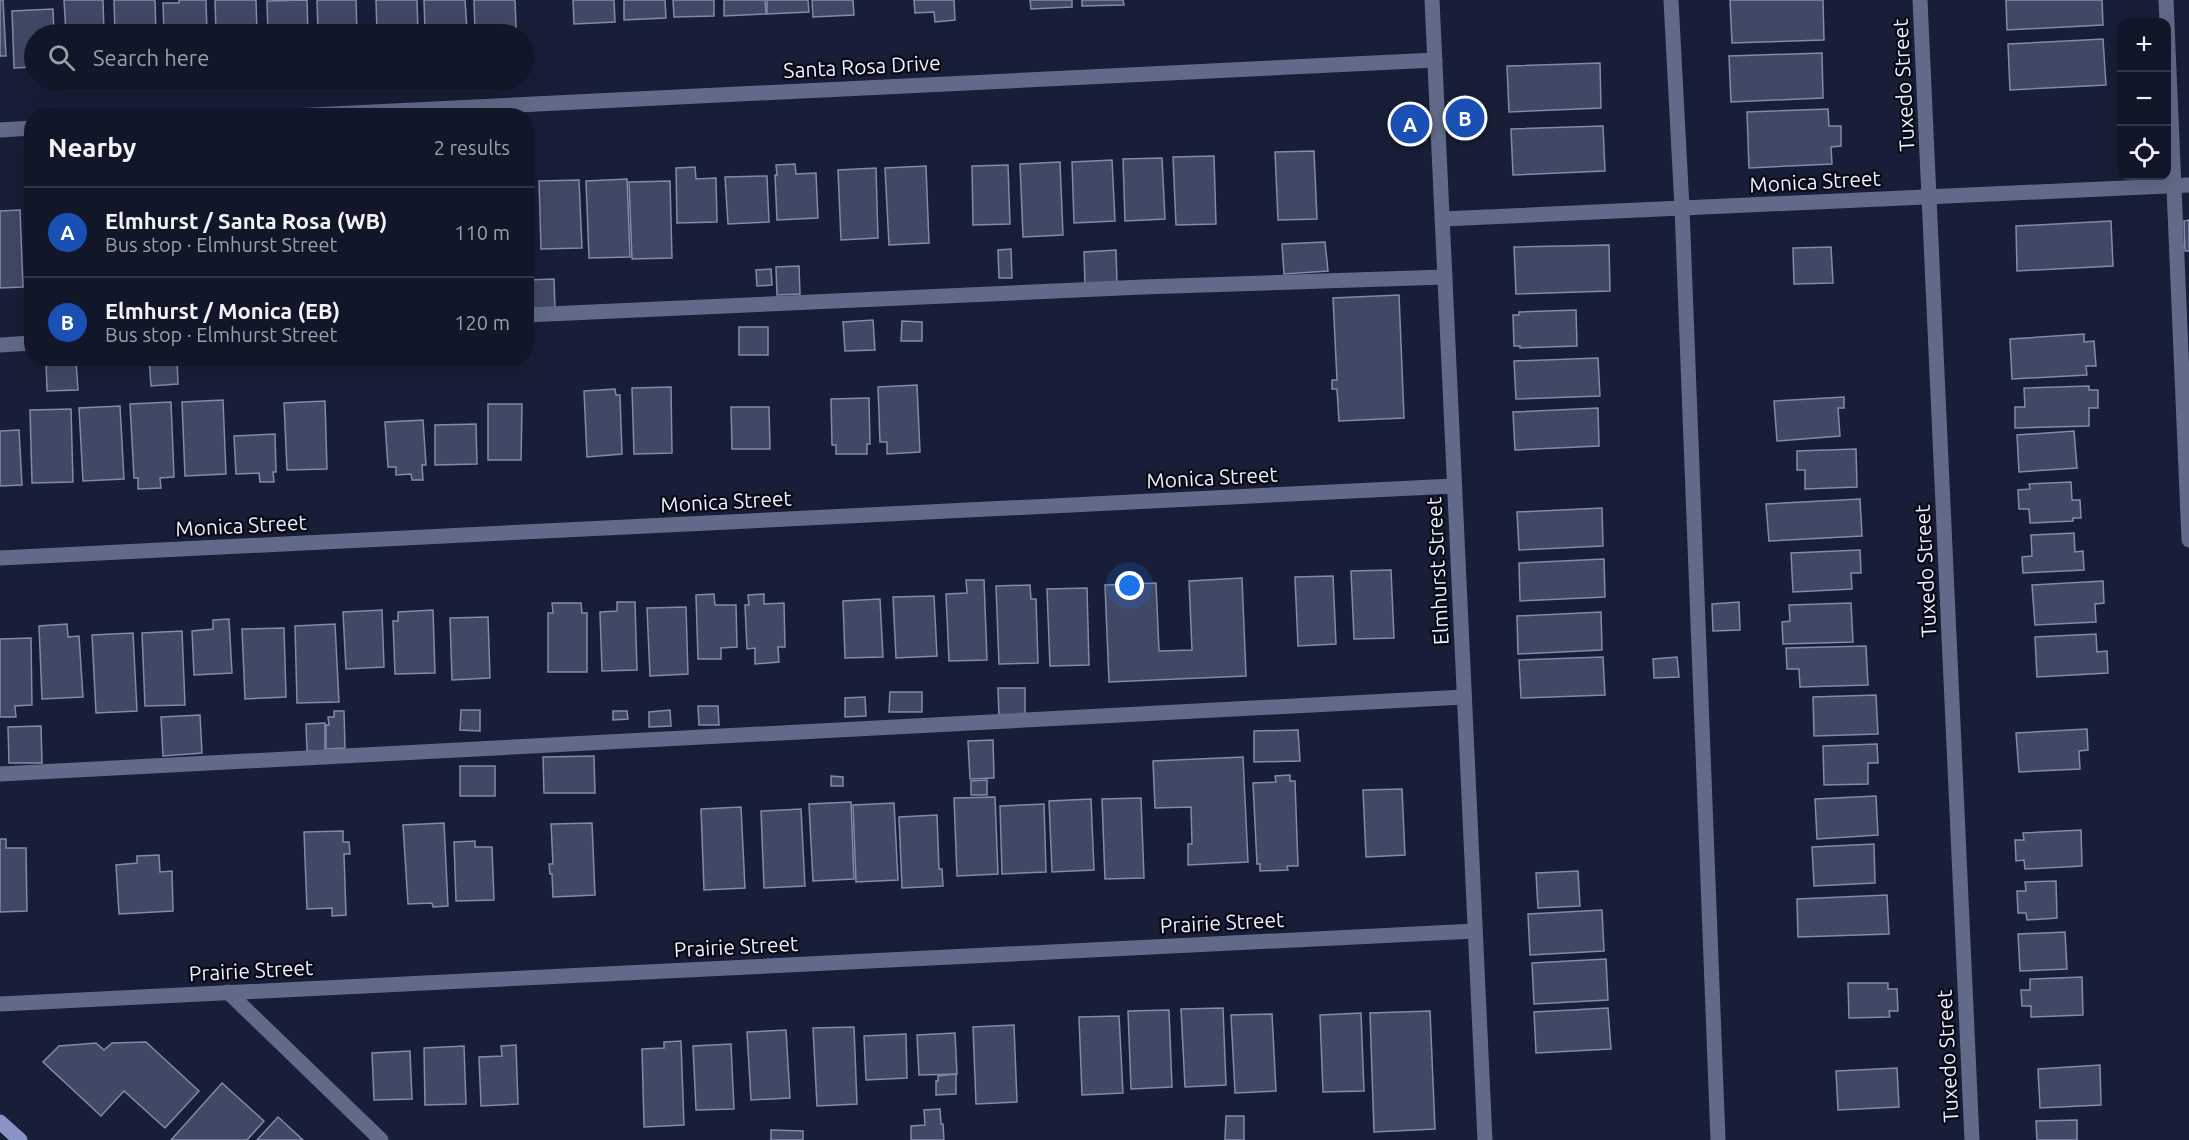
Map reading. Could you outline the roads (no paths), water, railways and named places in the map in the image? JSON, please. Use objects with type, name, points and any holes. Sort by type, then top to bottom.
[{"type":"street","name":"Elmhurst Street","points":[[1432,0],[1485,1140]]},
{"type":"street","points":[[1671,0],[1682,208],[1718,1140]]},
{"type":"street","name":"Tuxedo Street","points":[[1920,0],[1972,1140]]},
{"type":"street","points":[[2166,0],[2181,185],[2189,540]]},
{"type":"street","name":"Santa Rosa Drive","points":[[454,108],[1435,60]]},
{"type":"street","points":[[0,130],[24,128]]},
{"type":"street","name":"Monica Street","points":[[1442,219],[2181,185]]},
{"type":"street","points":[[534,315],[1143,287],[1445,277]]},
{"type":"street","points":[[0,345],[24,344]]},
{"type":"street","name":"Monica Street","points":[[0,558],[1454,486]]},
{"type":"street","points":[[0,774],[1464,697]]},
{"type":"street","name":"Prairie Street","points":[[0,1004],[1475,931]]},
{"type":"street","points":[[228,992],[381,1140]]},
{"type":"street","points":[[0,1122],[20,1140]]},
{"type":"place","name":"Elmhurst / Monica (EB)","points":[[1465,118]]},
{"type":"place","name":"Elmhurst / Santa Rosa (WB)","points":[[1410,124]]}]
